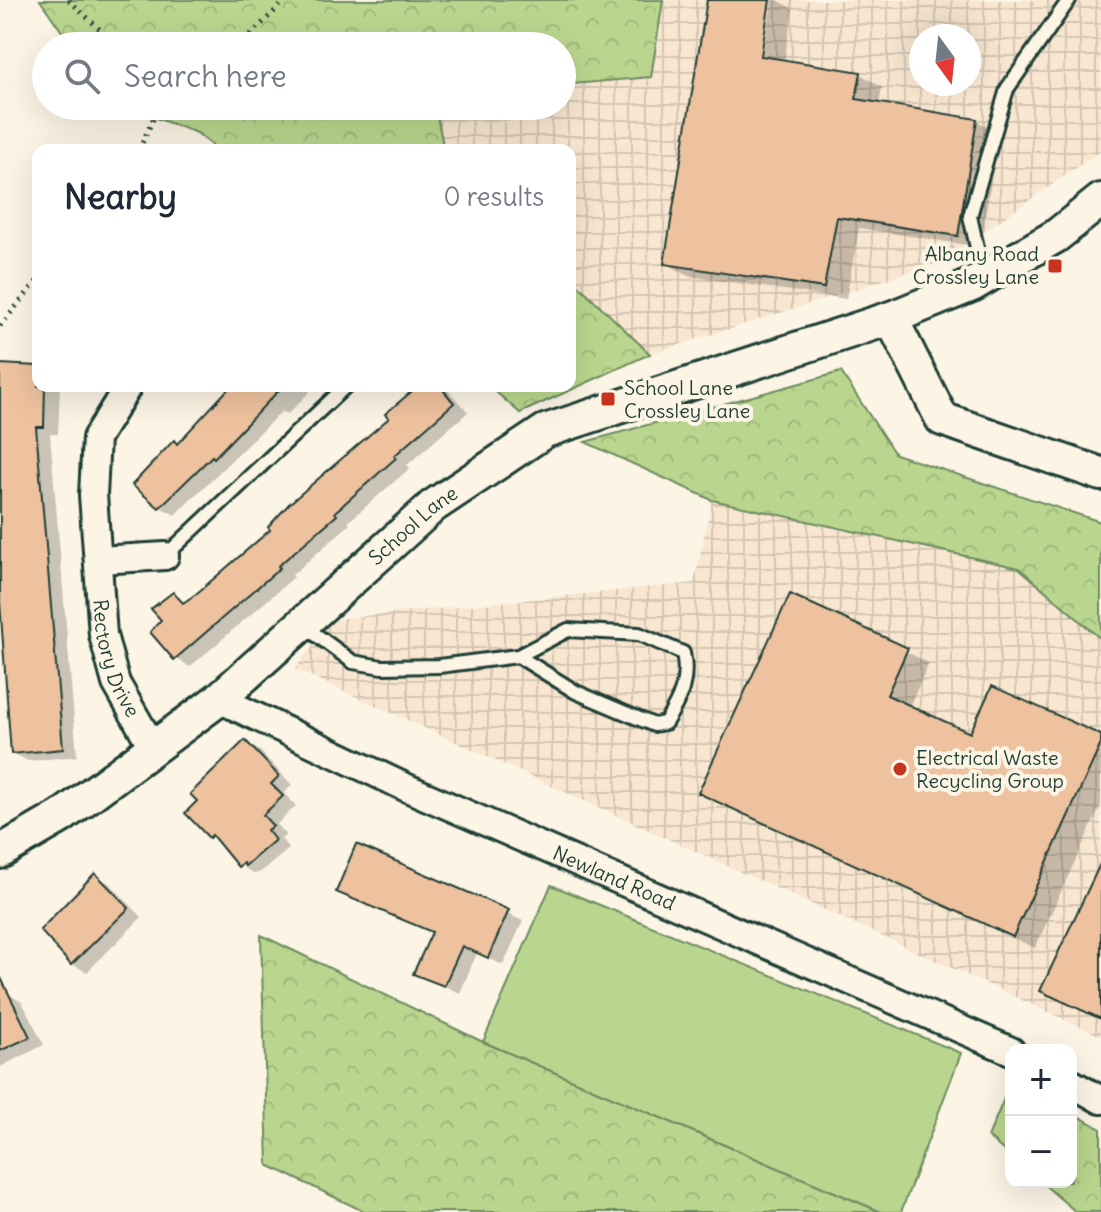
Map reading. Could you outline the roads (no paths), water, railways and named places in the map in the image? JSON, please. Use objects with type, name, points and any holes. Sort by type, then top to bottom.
[{"type":"street","name":"School Lane","points":[[0,852],[62,816],[219,699],[433,506],[545,431],[891,318],[984,278],[1056,236],[1101,200]]},
{"type":"street","points":[[891,318],[942,419],[1101,474]]},
{"type":"street","name":"Rectory Drive","points":[[124,392],[96,438],[93,495],[103,635],[116,683],[153,748]]},
{"type":"street","points":[[99,560],[165,556]]},
{"type":"street","name":"Newland Road","points":[[219,699],[405,787],[1005,1048]]},
{"type":"street","points":[[1077,1086],[1101,1100]]},
{"type":"lane","points":[[984,278],[970,216],[1007,89],[1069,0]]},
{"type":"lane","points":[[165,556],[340,392]]},
{"type":"lane","points":[[301,624],[331,649],[353,662],[382,667],[439,666],[518,656],[568,630],[639,634],[683,653],[687,669],[680,701],[665,723],[654,725],[576,692],[518,656]]},
{"type":"place","name":"Albany Road Crossley Lane","points":[[1055,266]]},
{"type":"place","name":"School Lane Crossley Lane","points":[[608,399]]},
{"type":"place","name":"Electrical Waste Recycling Group","points":[[900,769]]}]
